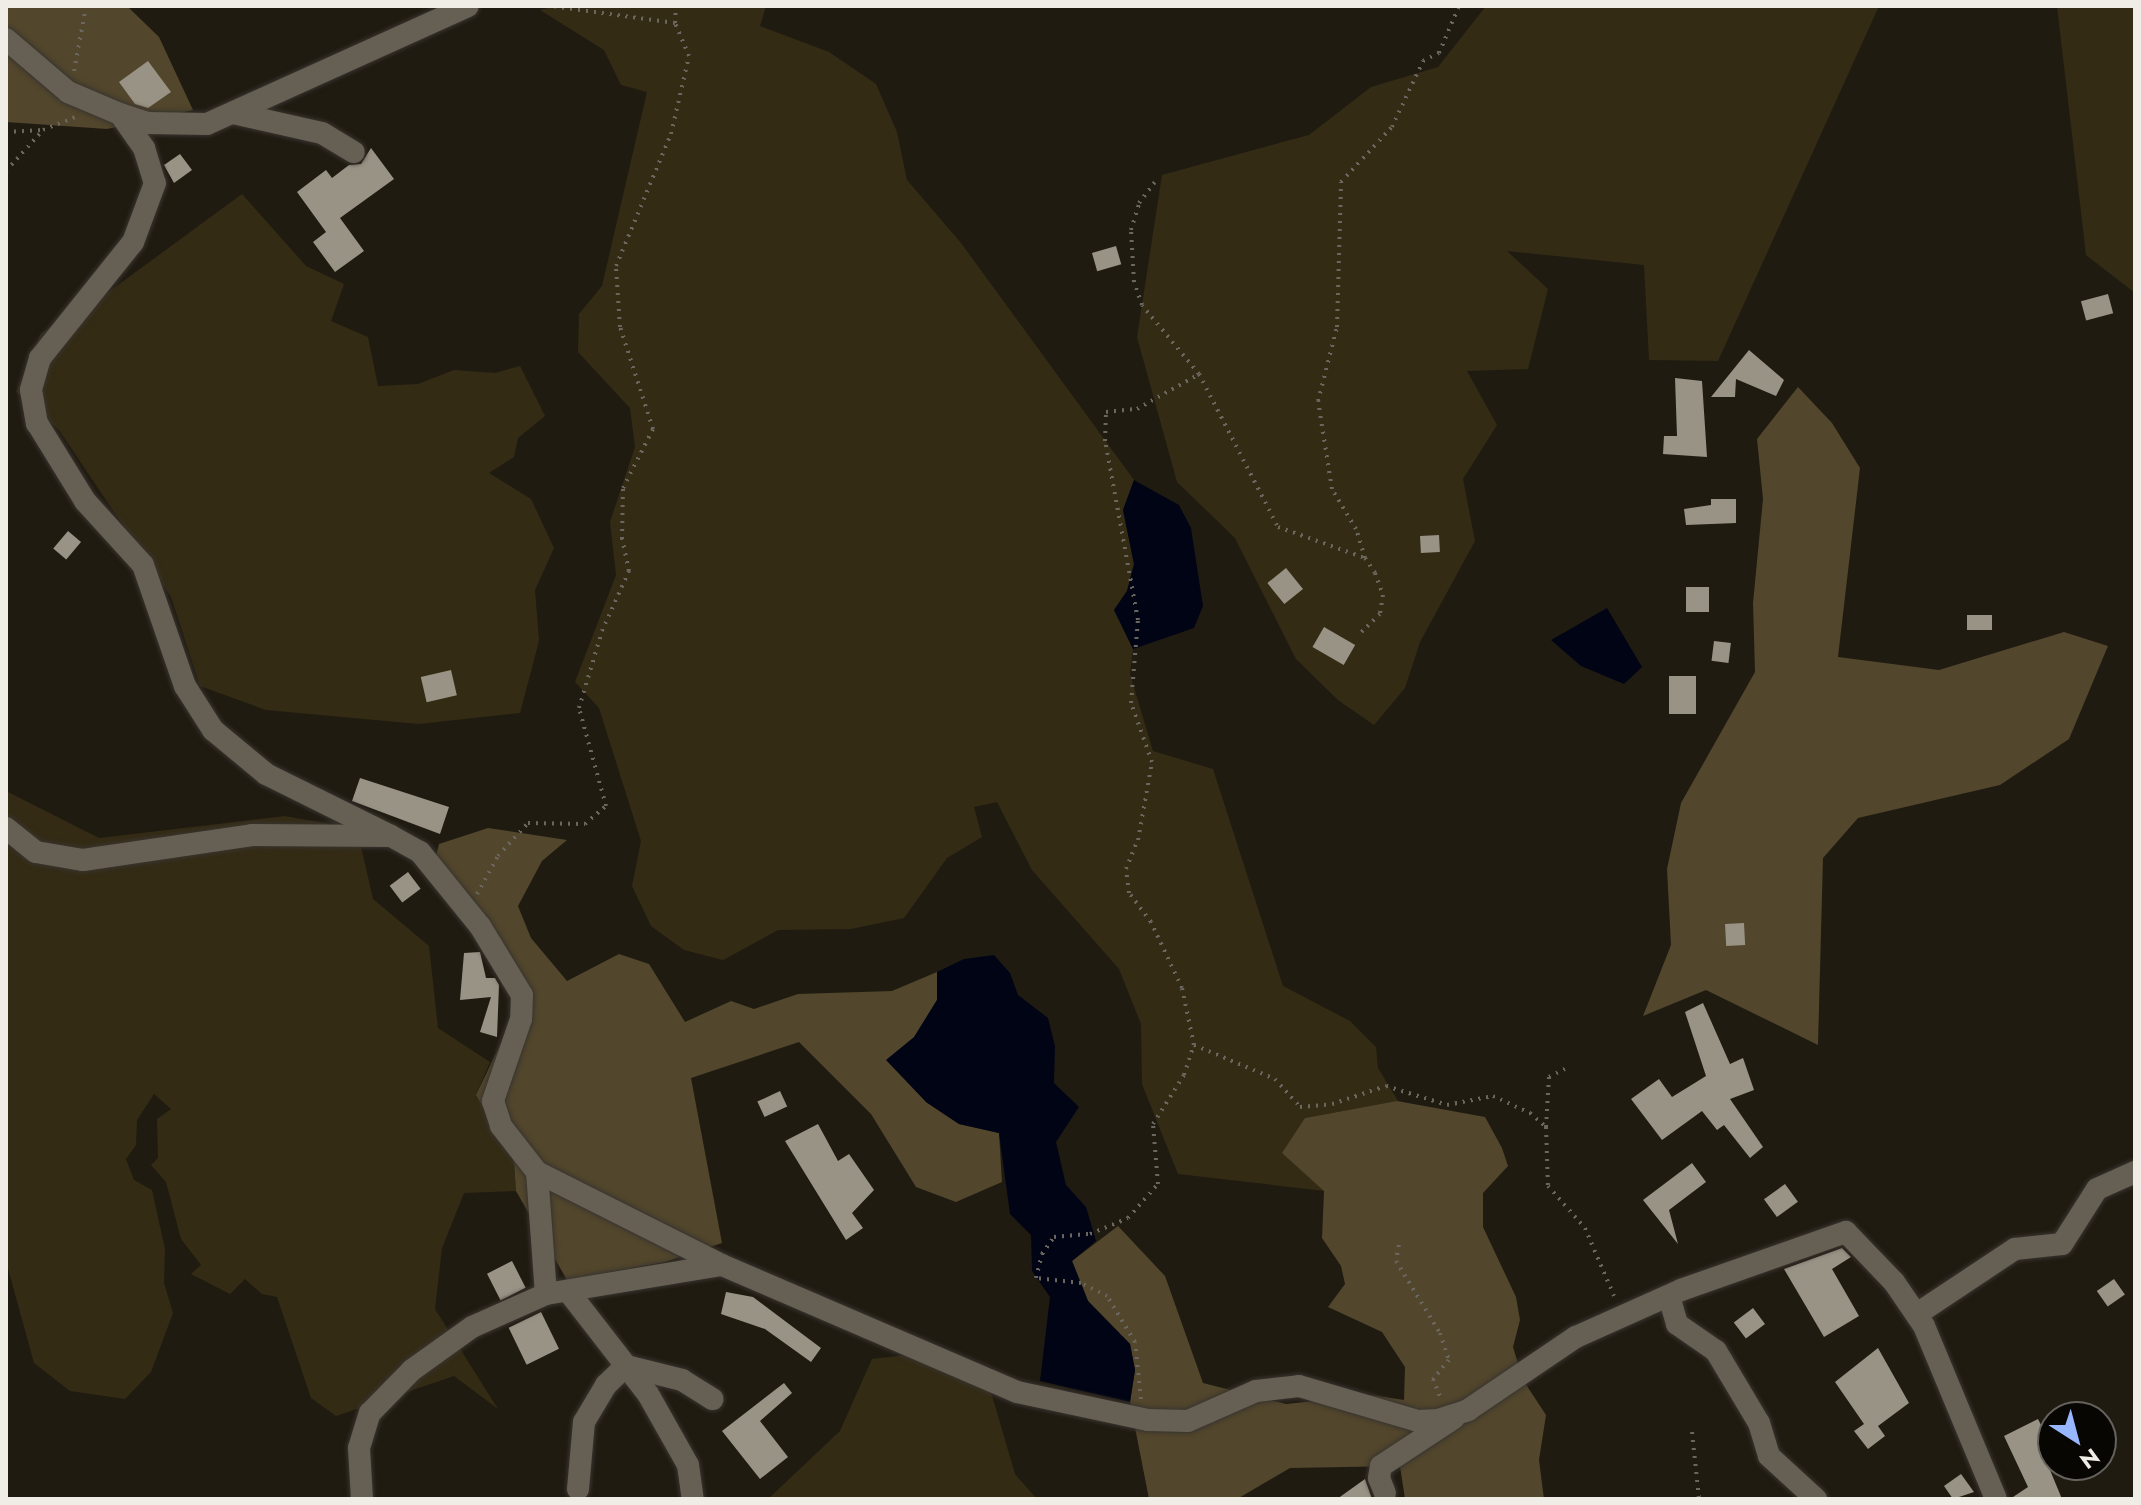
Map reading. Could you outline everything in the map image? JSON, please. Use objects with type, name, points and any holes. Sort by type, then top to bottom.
[{"type":"street","points":[[6,39],[30,65],[92,104],[120,114],[188,128],[233,113],[468,6]]},
{"type":"street","points":[[233,113],[322,133],[354,152]]},
{"type":"street","points":[[120,114],[144,148],[155,183],[152,202],[133,242],[40,358],[31,390],[37,423],[85,501],[143,565],[185,686],[213,730],[266,774],[420,852],[469,910],[522,995],[521,1019],[493,1101],[501,1126],[537,1172],[722,1265],[1017,1392],[1148,1420],[1188,1421],[1256,1391],[1287,1386],[1316,1389],[1418,1421],[1446,1418]]},
{"type":"street","points":[[6,828],[36,852],[83,860],[252,835],[391,836]]},
{"type":"street","points":[[537,1172],[557,1293],[626,1366],[688,1465],[693,1499]]},
{"type":"street","points":[[1917,1314],[2015,1249],[2062,1244],[2097,1189],[2135,1172]]},
{"type":"street","points":[[1385,1493],[1379,1478],[1381,1466],[1446,1418],[1576,1337],[1669,1296],[1846,1232],[1917,1314],[1996,1499]]},
{"type":"street","points":[[362,1499],[359,1448],[370,1413],[412,1370],[472,1327],[557,1293],[722,1265]]},
{"type":"street","points":[[1669,1296],[1677,1324],[1716,1351],[1759,1423],[1769,1456],[1816,1499]]},
{"type":"street","points":[[626,1366],[682,1380],[713,1399]]},
{"type":"street","points":[[578,1489],[584,1422],[599,1395],[626,1366]]},
{"type":"path","points":[[6,171],[43,130],[92,104],[73,76],[86,6]]},
{"type":"path","points":[[551,6],[675,23]]},
{"type":"path","points":[[469,910],[498,856],[528,823],[585,824],[606,806],[579,708],[602,631],[629,571],[622,539],[623,488],[653,429],[620,327],[616,266],[671,134],[689,56],[675,23],[676,6]]},
{"type":"path","points":[[1358,635],[1380,614],[1383,595],[1332,489],[1318,401],[1337,327],[1341,182],[1392,127],[1423,61],[1439,53],[1459,6]]},
{"type":"path","points":[[6,132],[43,130]]},
{"type":"path","points":[[1155,182],[1139,203],[1131,230],[1134,282],[1142,305],[1199,374],[1278,527],[1365,558]]},
{"type":"path","points":[[1148,1420],[1135,1342],[1107,1296],[1081,1283],[1036,1278],[1042,1254],[1054,1237],[1090,1234],[1128,1218],[1158,1184],[1153,1124],[1184,1075],[1194,1045],[1182,988],[1151,922],[1129,893],[1126,869],[1140,832],[1152,762],[1131,703],[1138,620],[1105,441],[1106,412],[1137,409],[1199,374]]},
{"type":"path","points":[[1194,1045],[1275,1079],[1300,1107],[1332,1104],[1386,1086],[1447,1105],[1493,1096],[1546,1127]]},
{"type":"path","points":[[1565,1069],[1549,1077],[1546,1127],[1548,1186],[1585,1228],[1625,1315]]},
{"type":"path","points":[[1399,1245],[1396,1261],[1433,1319],[1449,1360],[1433,1379],[1446,1418]]},
{"type":"path","points":[[1692,1432],[1699,1499]]},
{"type":"shaded area","points":[[6,6],[127,6],[159,37],[193,110],[107,129],[6,122]]},
{"type":"shaded area","points":[[555,6],[766,6],[760,26],[829,52],[876,84],[897,132],[907,180],[961,243],[1134,480],[1123,510],[1134,564],[1127,591],[1114,610],[1133,649],[1130,674],[1153,751],[1213,769],[1283,986],[1350,1021],[1376,1047],[1378,1068],[1398,1101],[1305,1118],[1325,1191],[1178,1174],[1142,1084],[1141,1024],[1119,969],[1032,870],[997,802],[974,807],[982,837],[947,858],[904,918],[851,929],[778,930],[723,960],[684,950],[651,926],[632,886],[641,841],[599,708],[575,682],[616,575],[610,522],[635,447],[630,408],[578,352],[579,314],[602,286],[647,92],[621,85],[604,50],[540,10]]},
{"type":"shaded area","points":[[1486,6],[1879,6],[1718,361],[1649,360],[1644,265],[1507,251],[1548,289],[1528,369],[1467,371],[1497,425],[1463,479],[1475,541],[1420,642],[1405,688],[1374,725],[1338,700],[1296,659],[1235,538],[1177,482],[1137,337],[1162,175],[1309,135],[1371,87],[1438,67]]},
{"type":"shaded area","points":[[2057,6],[2135,6],[2135,293],[2086,255]]},
{"type":"shaded area","points":[[242,194],[306,266],[344,284],[331,321],[368,337],[378,386],[418,384],[454,370],[495,373],[520,366],[545,416],[518,438],[514,457],[489,473],[531,499],[554,548],[535,590],[539,641],[520,713],[419,724],[266,710],[200,686],[171,597],[59,430],[16,392],[41,333],[99,299]]},
{"type":"shaded area","points":[[1798,387],[1832,423],[1860,468],[1838,657],[1939,670],[2064,632],[2108,646],[2069,739],[2000,785],[1858,818],[1823,858],[1818,1045],[1706,990],[1643,1016],[1671,945],[1667,869],[1681,803],[1755,672],[1753,603],[1763,499],[1757,439]]},
{"type":"shaded area","points":[[6,791],[99,838],[285,816],[357,829],[373,899],[429,946],[438,1028],[490,1062],[476,1095],[514,1162],[516,1191],[464,1193],[442,1248],[435,1309],[498,1409],[454,1376],[336,1416],[311,1398],[277,1297],[262,1294],[245,1279],[230,1294],[191,1274],[201,1265],[181,1239],[166,1182],[151,1165],[158,1158],[157,1119],[171,1109],[154,1094],[137,1120],[136,1145],[126,1159],[134,1180],[152,1190],[165,1249],[164,1283],[173,1313],[151,1372],[125,1399],[70,1391],[34,1363],[6,1261]]},
{"type":"shaded area","points":[[488,828],[567,840],[542,861],[518,906],[531,938],[567,981],[619,954],[649,964],[685,1022],[731,1001],[754,1009],[798,994],[892,991],[937,972],[937,1000],[914,1038],[926,1102],[959,1124],[999,1133],[1002,1182],[956,1202],[916,1187],[871,1114],[799,1042],[691,1078],[722,1243],[665,1262],[567,1280],[516,1191],[514,1162],[476,1095],[514,1016],[509,986],[471,928],[430,880],[439,844]]},
{"type":"shaded area","points":[[1397,1101],[1485,1117],[1502,1148],[1508,1166],[1483,1193],[1483,1227],[1516,1297],[1520,1320],[1513,1347],[1523,1380],[1546,1415],[1539,1460],[1544,1499],[1405,1499],[1400,1466],[1290,1468],[1237,1499],[1149,1499],[1130,1402],[1135,1370],[1130,1344],[1088,1301],[1072,1261],[1118,1226],[1165,1276],[1203,1383],[1286,1404],[1370,1395],[1404,1400],[1405,1367],[1382,1332],[1328,1307],[1345,1284],[1341,1266],[1322,1238],[1324,1191],[1282,1153],[1305,1118]]},
{"type":"shaded area","points":[[906,1355],[991,1392],[1015,1474],[1037,1499],[768,1499],[840,1431],[872,1359]]},
{"type":"water","points":[[1134,480],[1179,505],[1191,528],[1203,606],[1194,628],[1133,649],[1114,610],[1127,591],[1134,564],[1123,510]]},
{"type":"water","points":[[1607,608],[1642,667],[1624,684],[1581,666],[1551,640]]},
{"type":"water","points":[[994,955],[1010,973],[1018,995],[1048,1018],[1055,1046],[1054,1083],[1079,1107],[1056,1142],[1066,1185],[1086,1207],[1096,1241],[1072,1261],[1088,1301],[1130,1344],[1135,1370],[1130,1402],[1040,1381],[1050,1297],[1032,1271],[1031,1235],[1010,1214],[999,1133],[959,1124],[926,1102],[886,1060],[914,1037],[937,1000],[937,972],[964,959]]},
{"type":"building","points":[[148,61],[171,92],[148,108],[135,104],[119,82]]},
{"type":"building","points":[[371,148],[394,179],[340,218],[364,251],[335,272],[313,242],[326,232],[297,192],[326,170],[332,178],[349,165],[361,164]]},
{"type":"building","points":[[180,154],[192,170],[174,183],[164,165]]},
{"type":"building","points":[[1116,246],[1121,264],[1097,271],[1092,253]]},
{"type":"building","points":[[2108,294],[2113,313],[2086,321],[2081,301]]},
{"type":"building","points":[[1749,350],[1784,380],[1776,396],[1736,379],[1735,397],[1711,397]]},
{"type":"building","points":[[1675,378],[1702,381],[1707,457],[1663,454],[1664,436],[1677,436]]},
{"type":"building","points":[[1711,499],[1736,499],[1736,523],[1686,525],[1684,509],[1711,505]]},
{"type":"building","points":[[68,531],[81,542],[66,560],[53,549]]},
{"type":"building","points":[[1439,535],[1440,552],[1421,553],[1420,536]]},
{"type":"building","points":[[1286,568],[1303,589],[1284,604],[1267,583]]},
{"type":"building","points":[[1686,587],[1709,587],[1709,612],[1686,612]]},
{"type":"building","points":[[1967,615],[1992,615],[1992,630],[1967,630]]},
{"type":"building","points":[[1324,627],[1355,645],[1344,665],[1312,647]]},
{"type":"building","points":[[1714,641],[1731,643],[1728,663],[1712,661]]},
{"type":"building","points":[[451,670],[457,695],[427,702],[421,677]]},
{"type":"building","points":[[1669,676],[1696,676],[1696,714],[1669,714]]},
{"type":"building","points":[[360,778],[449,807],[440,834],[352,801]]},
{"type":"building","points":[[408,872],[421,889],[402,903],[390,886]]},
{"type":"building","points":[[1744,923],[1745,945],[1726,946],[1725,924]]},
{"type":"building","points":[[480,952],[486,978],[495,978],[499,985],[497,1037],[480,1032],[491,997],[460,1000],[464,953]]},
{"type":"building","points":[[1703,1003],[1730,1064],[1743,1058],[1754,1090],[1730,1099],[1763,1147],[1750,1158],[1724,1125],[1717,1130],[1702,1111],[1662,1140],[1631,1099],[1659,1079],[1672,1097],[1706,1076],[1685,1012]]},
{"type":"building","points":[[780,1091],[787,1106],[765,1117],[757,1102]]},
{"type":"building","points":[[818,1124],[838,1161],[849,1154],[874,1190],[852,1213],[863,1228],[846,1240],[785,1141]]},
{"type":"building","points":[[1692,1163],[1706,1182],[1669,1210],[1678,1244],[1643,1200]]},
{"type":"building","points":[[1785,1184],[1798,1202],[1777,1217],[1764,1199]]},
{"type":"building","points":[[1842,1248],[1851,1257],[1832,1269],[1859,1316],[1824,1337],[1784,1269]]},
{"type":"building","points":[[512,1261],[526,1288],[501,1300],[487,1274]]},
{"type":"building","points":[[2114,1279],[2125,1295],[2108,1307],[2097,1291]]},
{"type":"building","points":[[726,1292],[753,1297],[821,1348],[811,1362],[765,1329],[721,1314]]},
{"type":"building","points":[[1753,1308],[1765,1324],[1746,1338],[1734,1322]]},
{"type":"building","points":[[541,1312],[559,1349],[527,1365],[509,1328]]},
{"type":"building","points":[[1878,1348],[1909,1403],[1878,1426],[1885,1436],[1868,1449],[1854,1431],[1864,1424],[1835,1382]]},
{"type":"building","points":[[784,1383],[792,1393],[760,1421],[788,1457],[760,1479],[722,1431]]},
{"type":"building","points":[[2037,1420],[2037,1481],[2055,1481],[2062,1499],[2010,1499],[2028,1487],[2004,1436]]},
{"type":"building","points":[[1961,1474],[1974,1492],[1953,1499],[1944,1486]]},
{"type":"building","points":[[1365,1479],[1372,1499],[1337,1499]]}]
